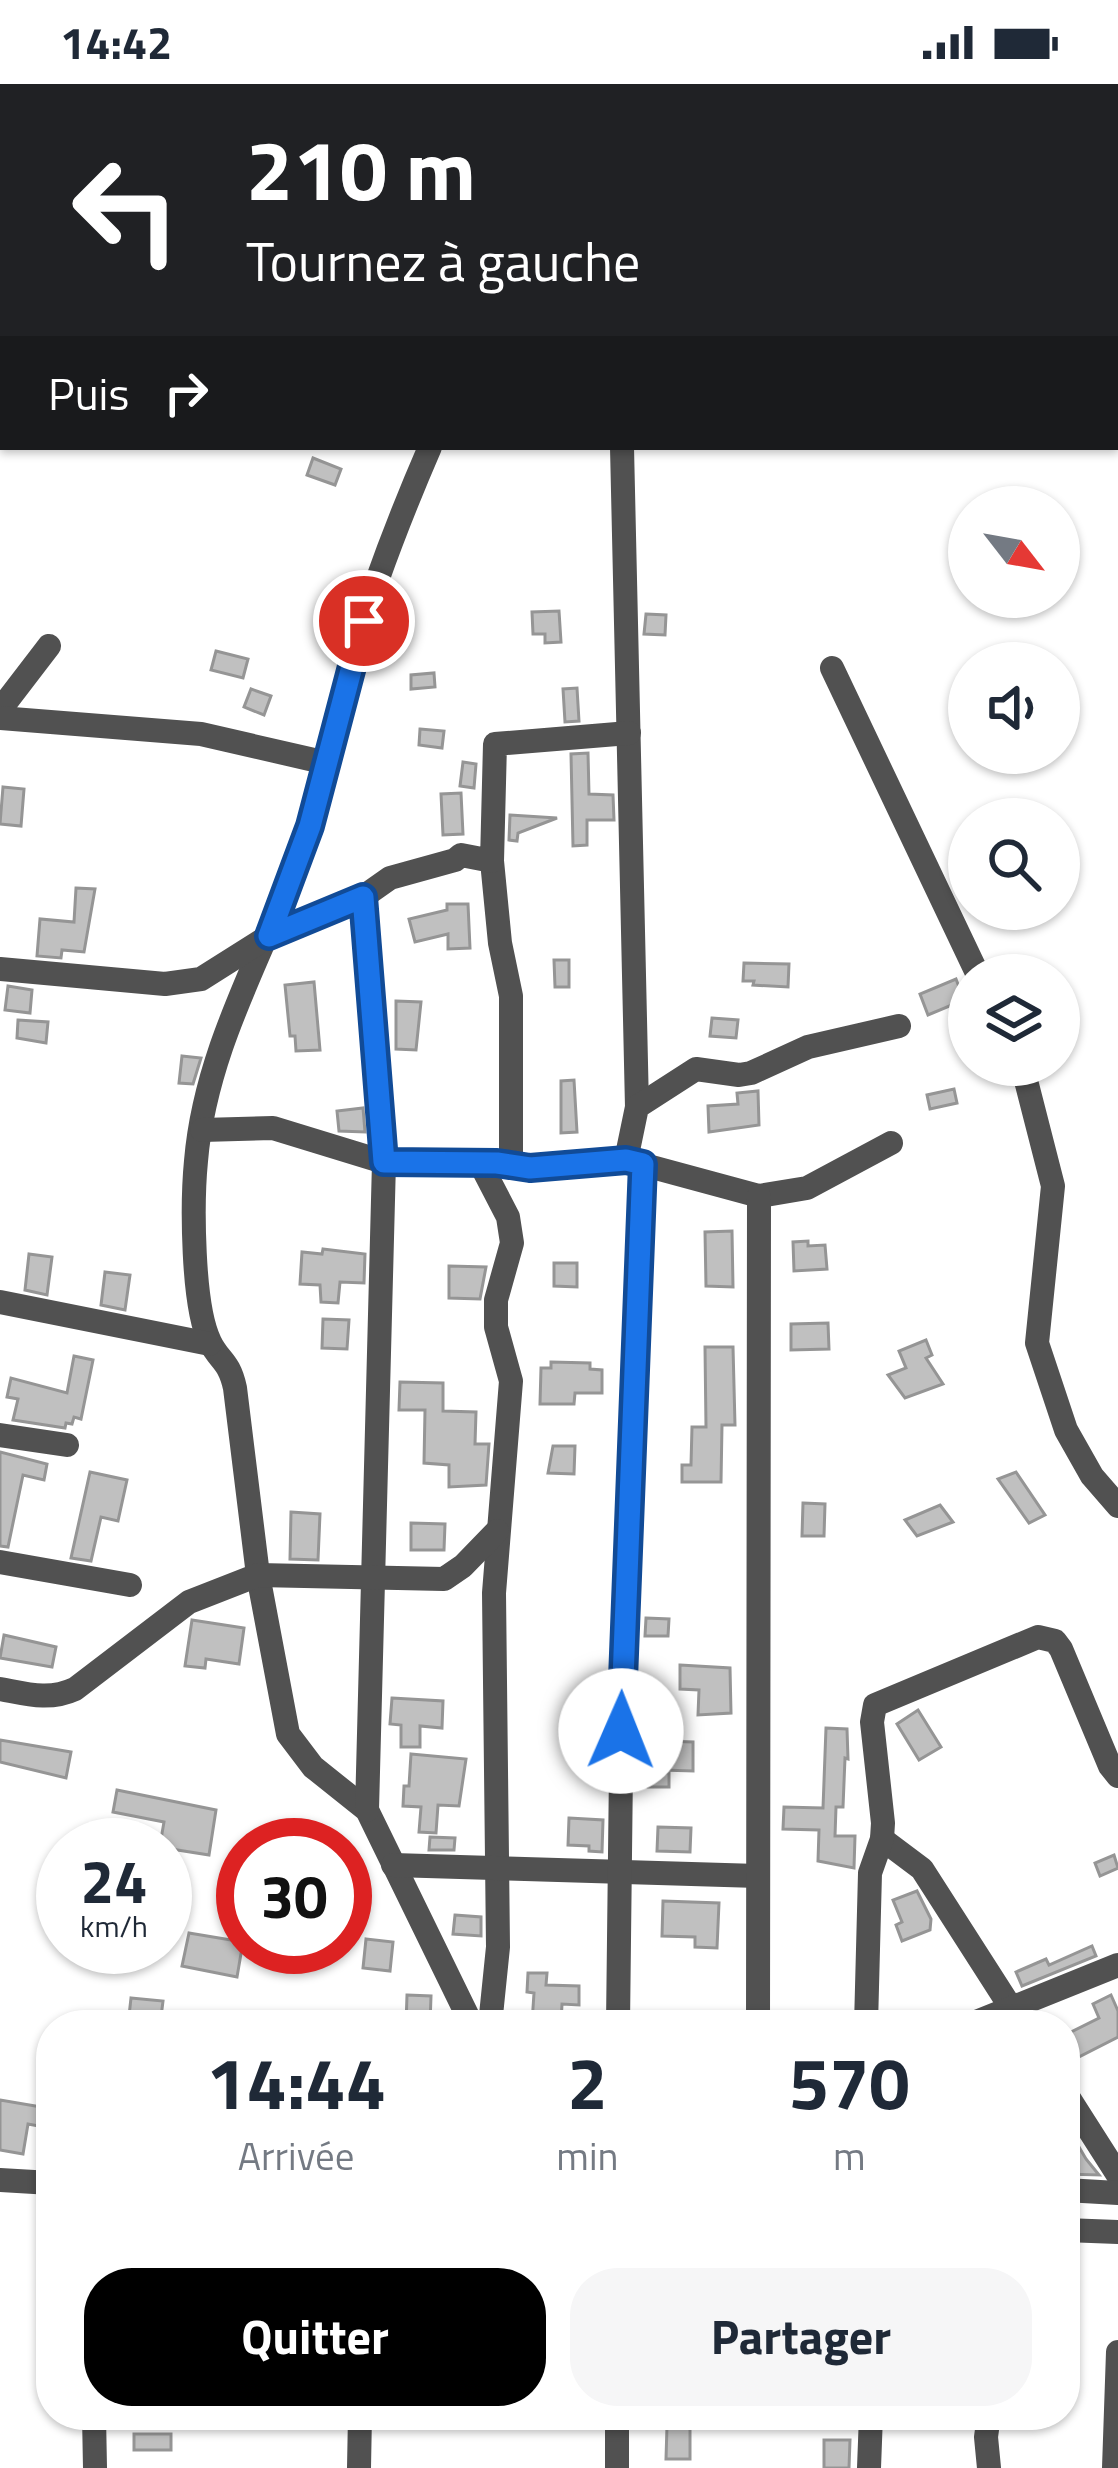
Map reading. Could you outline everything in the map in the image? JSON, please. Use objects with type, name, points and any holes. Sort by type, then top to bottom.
[{"type":"street","points":[[429,450],[400,514],[354,653],[310,826],[269,936],[220,1040],[196,1160],[197,1270],[210,1344],[231,1366],[236,1388],[258,1575],[288,1734],[313,1767],[367,1810],[465,2010]]},
{"type":"street","points":[[618,2010],[637,1107],[622,450]]},
{"type":"street","points":[[0,714],[49,646]]},
{"type":"street","points":[[832,668],[968,954]]},
{"type":"street","points":[[0,714],[201,734],[327,763]]},
{"type":"street","points":[[511,1167],[511,995],[492,861],[495,744],[628,734]]},
{"type":"street","points":[[0,969],[165,984],[201,979],[269,936],[363,897],[389,878],[455,860],[461,854],[492,861]]},
{"type":"street","points":[[363,897],[384,1162],[367,1810]]},
{"type":"street","points":[[637,1107],[697,1069],[739,1076],[808,1047],[899,1026]]},
{"type":"street","points":[[1027,1086],[1053,1186],[1037,1343],[1066,1430],[1092,1476],[1118,1506]]},
{"type":"street","points":[[202,1130],[273,1128],[384,1162],[480,1162],[511,1167],[634,1162],[759,1196],[807,1188],[891,1143]]},
{"type":"street","points":[[480,1162],[508,1217],[512,1243],[496,1300],[496,1327],[511,1381],[496,1531],[498,1947],[492,2010]]},
{"type":"street","points":[[758,2010],[759,1196]]},
{"type":"street","points":[[0,1302],[210,1344]]},
{"type":"street","points":[[0,1435],[68,1445]]},
{"type":"street","points":[[0,1689],[60,1696],[189,1602],[258,1575],[444,1579],[464,1567],[496,1531]]},
{"type":"street","points":[[0,1562],[130,1585]]},
{"type":"street","points":[[866,2010],[870,1873],[882,1839],[871,1712],[875,1705],[1038,1637],[1055,1641],[1118,1776]]},
{"type":"street","points":[[882,1839],[922,1869],[1012,2010]]},
{"type":"street","points":[[393,1865],[758,1876]]},
{"type":"street","points":[[1028,2010],[1118,1965]]},
{"type":"street","points":[[1080,2115],[1118,2174]]},
{"type":"street","points":[[0,2180],[36,2182]]},
{"type":"street","points":[[1080,2191],[1118,2193]]},
{"type":"street","points":[[1080,2231],[1118,2232]]},
{"type":"street","points":[[1114,2468],[1118,2352]]},
{"type":"street","points":[[94,2430],[95,2468]]},
{"type":"street","points":[[359,2430],[359,2468]]},
{"type":"street","points":[[617,2430],[617,2468]]},
{"type":"street","points":[[868,2468],[870,2430]]},
{"type":"street","points":[[987,2430],[989,2468]]},
{"type":"building","points":[[313,458],[341,469],[335,485],[307,475]]},
{"type":"building","points":[[559,611],[561,642],[545,643],[545,634],[533,634],[532,612]]},
{"type":"building","points":[[646,614],[666,615],[665,635],[644,634]]},
{"type":"building","points":[[216,651],[248,659],[243,678],[211,670]]},
{"type":"building","points":[[434,673],[435,687],[411,689],[411,675]]},
{"type":"building","points":[[577,688],[579,721],[565,722],[563,689]]},
{"type":"building","points":[[251,689],[271,696],[264,715],[244,707]]},
{"type":"building","points":[[420,729],[444,731],[442,748],[419,745]]},
{"type":"building","points":[[588,753],[589,794],[613,795],[614,820],[587,820],[587,845],[573,846],[571,754]]},
{"type":"building","points":[[463,762],[476,764],[474,788],[460,786]]},
{"type":"building","points":[[3,787],[24,789],[21,826],[0,824]]},
{"type":"building","points":[[461,793],[463,834],[443,835],[441,794]]},
{"type":"building","points":[[510,815],[557,818],[518,833],[517,841],[509,840]]},
{"type":"building","points":[[76,888],[95,889],[84,952],[62,950],[61,958],[37,956],[40,919],[74,922]]},
{"type":"building","points":[[447,904],[468,904],[470,948],[448,949],[448,934],[415,942],[409,919],[447,910]]},
{"type":"building","points":[[554,960],[569,960],[569,987],[555,987]]},
{"type":"building","points":[[744,963],[789,964],[788,987],[743,981]]},
{"type":"building","points":[[314,982],[320,1050],[296,1051],[285,985]]},
{"type":"building","points":[[948,982],[948,1007],[928,1015],[920,994]]},
{"type":"building","points":[[8,986],[32,990],[30,1013],[5,1010]]},
{"type":"building","points":[[396,1001],[421,1002],[416,1050],[396,1049]]},
{"type":"building","points":[[712,1018],[738,1020],[736,1038],[710,1036]]},
{"type":"building","points":[[18,1020],[48,1022],[46,1043],[17,1038]]},
{"type":"building","points":[[182,1056],[201,1058],[193,1084],[179,1083]]},
{"type":"building","points":[[574,1080],[577,1132],[561,1133],[561,1081]]},
{"type":"building","points":[[954,1089],[957,1103],[930,1109],[927,1095]]},
{"type":"building","points":[[758,1091],[759,1125],[709,1132],[708,1106],[738,1104],[737,1093]]},
{"type":"building","points":[[363,1108],[365,1132],[339,1131],[337,1111]]},
{"type":"building","points":[[732,1231],[733,1287],[706,1286],[705,1232]]},
{"type":"building","points":[[808,1241],[808,1246],[825,1245],[827,1269],[794,1271],[793,1242]]},
{"type":"building","points":[[323,1249],[365,1254],[364,1283],[340,1282],[338,1303],[321,1302],[320,1285],[300,1284],[302,1252],[322,1254]]},
{"type":"building","points":[[29,1254],[52,1257],[47,1295],[25,1290]]},
{"type":"building","points":[[554,1263],[577,1263],[577,1287],[554,1286]]},
{"type":"building","points":[[449,1266],[486,1267],[480,1299],[449,1298]]},
{"type":"building","points":[[105,1272],[130,1275],[125,1310],[101,1305]]},
{"type":"building","points":[[323,1319],[349,1320],[347,1349],[322,1348]]},
{"type":"building","points":[[828,1323],[829,1349],[791,1350],[791,1324]]},
{"type":"building","points":[[926,1340],[932,1355],[926,1358],[943,1384],[905,1398],[888,1375],[906,1368],[899,1351]]},
{"type":"building","points":[[705,1347],[733,1347],[735,1425],[722,1425],[721,1482],[682,1482],[682,1465],[691,1465],[692,1427],[706,1427]]},
{"type":"building","points":[[74,1356],[93,1360],[81,1419],[74,1417],[65,1428],[13,1420],[18,1399],[7,1397],[11,1378],[67,1393]]},
{"type":"building","points":[[551,1362],[590,1363],[590,1369],[602,1370],[602,1393],[575,1393],[574,1404],[540,1404],[541,1368],[551,1368]]},
{"type":"building","points":[[400,1382],[443,1383],[443,1411],[476,1412],[475,1444],[489,1444],[486,1485],[449,1487],[449,1465],[424,1463],[425,1410],[399,1410]]},
{"type":"building","points":[[553,1446],[575,1446],[574,1474],[548,1473]]},
{"type":"building","points":[[0,1452],[47,1464],[44,1480],[23,1475],[8,1547],[0,1546]]},
{"type":"building","points":[[90,1472],[127,1480],[118,1521],[101,1517],[91,1561],[71,1558]]},
{"type":"building","points":[[1016,1472],[1045,1515],[1029,1523],[998,1479]]},
{"type":"building","points":[[803,1503],[825,1504],[824,1536],[802,1536]]},
{"type":"building","points":[[940,1505],[953,1522],[917,1536],[905,1520]]},
{"type":"building","points":[[291,1512],[320,1514],[318,1560],[290,1559]]},
{"type":"building","points":[[411,1523],[445,1524],[444,1550],[411,1550]]},
{"type":"building","points":[[646,1618],[669,1619],[668,1636],[645,1636]]},
{"type":"building","points":[[192,1620],[244,1628],[239,1664],[206,1659],[205,1668],[185,1666]]},
{"type":"building","points":[[4,1635],[56,1647],[52,1667],[0,1658]]},
{"type":"building","points":[[680,1665],[730,1668],[731,1713],[698,1715],[699,1690],[680,1689]]},
{"type":"building","points":[[392,1698],[443,1701],[442,1728],[420,1726],[420,1747],[401,1747],[401,1725],[390,1724]]},
{"type":"building","points":[[918,1710],[941,1747],[919,1760],[897,1724]]},
{"type":"building","points":[[826,1728],[847,1729],[843,1807],[836,1807],[835,1836],[855,1836],[854,1868],[818,1861],[819,1830],[783,1829],[784,1807],[823,1808]]},
{"type":"building","points":[[0,1740],[71,1752],[66,1778],[0,1762]]},
{"type":"building","points":[[663,1741],[693,1742],[693,1771],[662,1770]]},
{"type":"building","points":[[411,1754],[466,1759],[459,1806],[438,1805],[436,1833],[419,1832],[421,1807],[403,1806]]},
{"type":"building","points":[[648,1772],[669,1773],[669,1787],[648,1787]]},
{"type":"building","points":[[117,1790],[216,1810],[209,1855],[192,1852],[192,1818],[144,1818],[113,1812]]},
{"type":"building","points":[[569,1818],[603,1820],[602,1852],[568,1845]]},
{"type":"building","points":[[658,1827],[691,1828],[690,1852],[657,1851]]},
{"type":"building","points":[[430,1837],[455,1838],[454,1850],[429,1850]]},
{"type":"building","points":[[1114,1855],[1118,1868],[1100,1876],[1095,1863]]},
{"type":"building","points":[[917,1891],[931,1919],[930,1930],[902,1941],[896,1925],[902,1922],[893,1900]]},
{"type":"building","points":[[663,1901],[719,1903],[717,1948],[695,1947],[695,1937],[662,1936]]},
{"type":"building","points":[[455,1915],[481,1917],[481,1936],[453,1934]]},
{"type":"building","points":[[192,1934],[216,1938],[216,1973],[192,1968]]},
{"type":"building","points":[[372,1940],[393,1942],[390,1971],[372,1969]]},
{"type":"building","points":[[1092,1946],[1096,1956],[1022,1986],[1016,1972],[1046,1959],[1049,1965]]},
{"type":"building","points":[[528,1973],[547,1973],[546,1985],[579,1986],[579,2005],[533,2010],[534,1993],[527,1992]]},
{"type":"building","points":[[407,1995],[431,1996],[431,2010],[406,2010]]},
{"type":"building","points":[[1111,1995],[1118,2011],[1118,2037],[1080,2056],[1080,2028],[1099,2018],[1093,2004]]},
{"type":"building","points":[[131,1998],[163,2001],[162,2010],[130,2010]]},
{"type":"building","points":[[0,2100],[36,2106],[36,2126],[28,2124],[23,2154],[0,2150]]},
{"type":"building","points":[[1080,2149],[1086,2159],[1099,2175],[1080,2174]]},
{"type":"building","points":[[667,2430],[690,2430],[690,2459],[666,2459]]},
{"type":"building","points":[[134,2434],[171,2434],[171,2450],[134,2450]]},
{"type":"building","points":[[824,2440],[850,2440],[849,2468],[824,2468]]},
{"type":"route","points":[[364,621],[320,794],[269,936],[363,897],[384,1162],[497,1163],[530,1168],[626,1160],[643,1164],[621,1731]]}]
